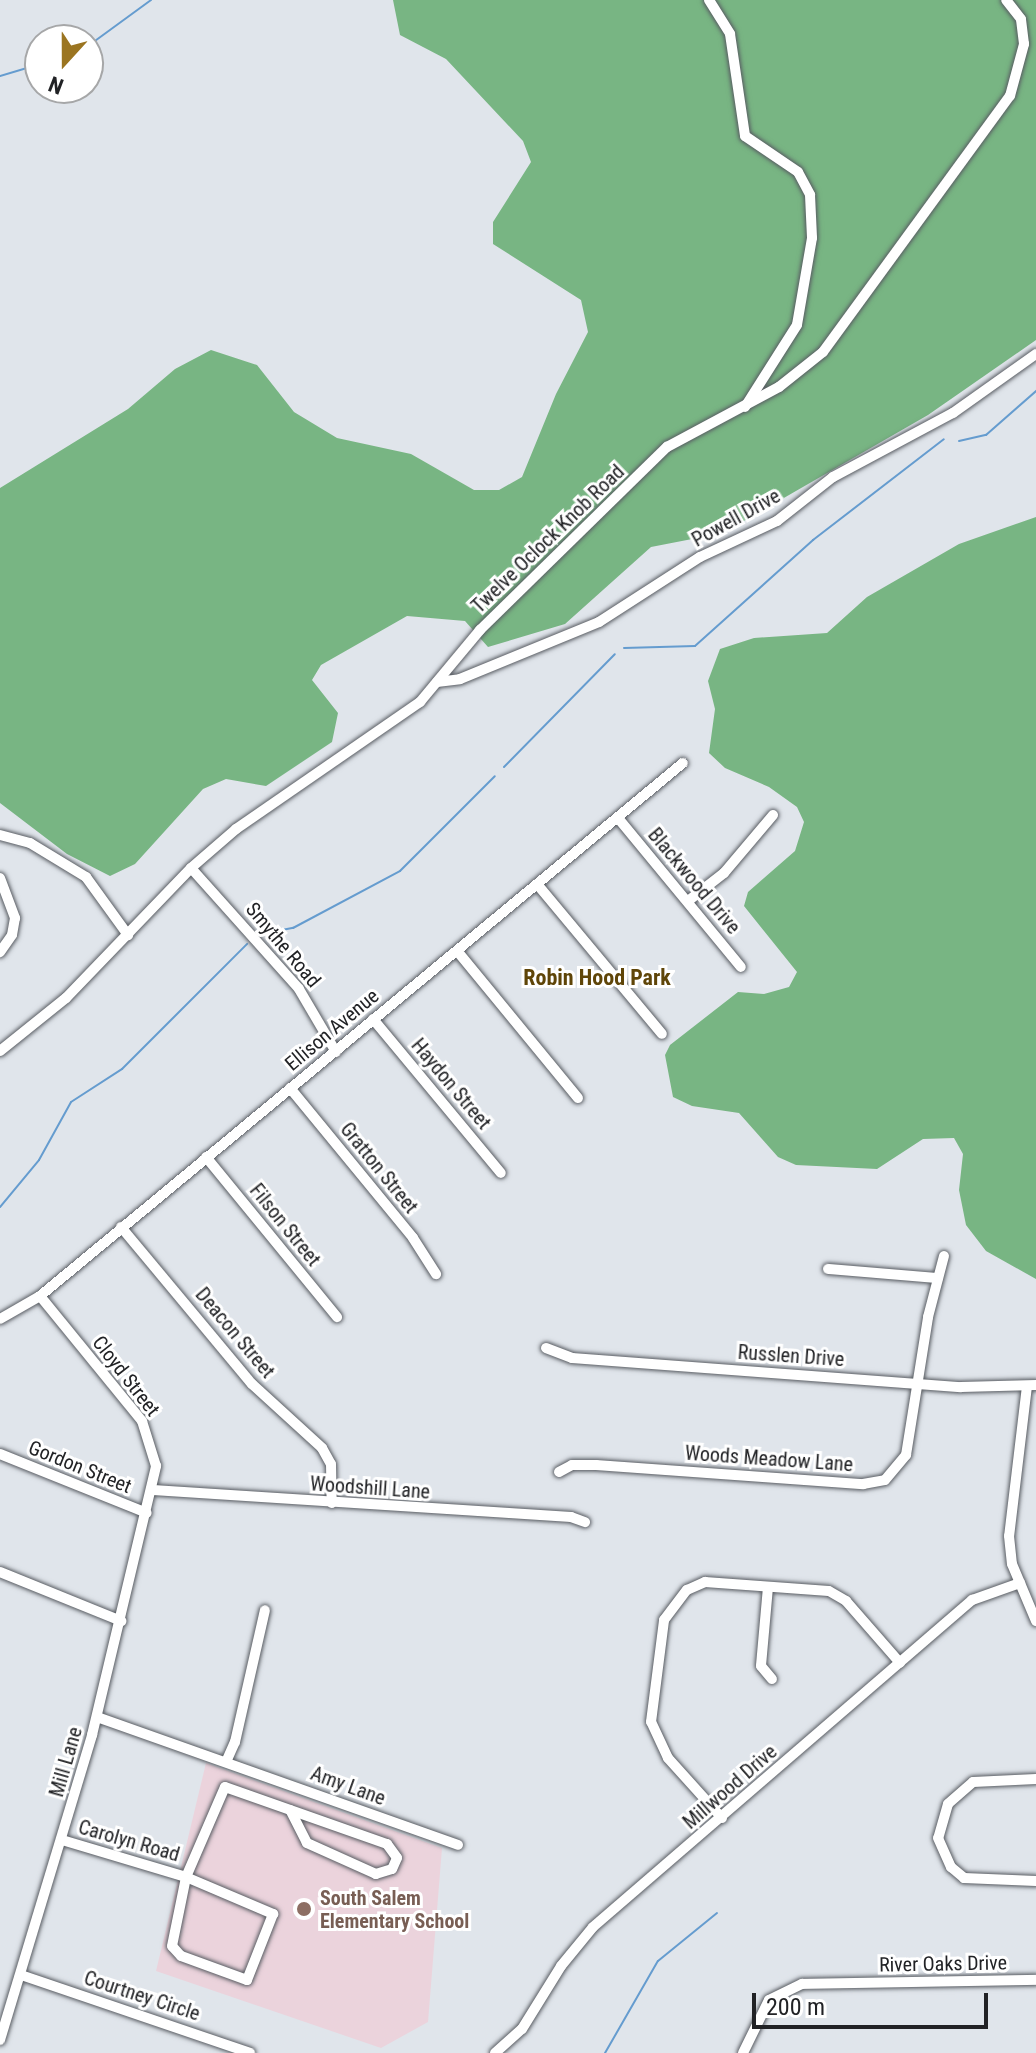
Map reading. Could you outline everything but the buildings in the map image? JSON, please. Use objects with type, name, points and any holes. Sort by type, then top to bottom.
[{"type":"street","points":[[709,0],[730,34],[745,136],[798,172],[810,195],[812,238],[797,325],[745,407]]},
{"type":"street","name":"Twelve Oclock Knob Road","points":[[0,1051],[59,1005],[191,868],[236,829],[406,714],[480,630],[667,447],[745,407],[823,352],[1010,96],[1024,44],[1021,19],[1006,0]]},
{"type":"street","name":"Powell Drive","points":[[437,682],[460,679],[599,622],[700,557],[777,521],[833,477],[953,413],[1036,354]]},
{"type":"street","name":"Ellison Avenue","points":[[0,1319],[40,1296],[683,763]]},
{"type":"street","points":[[688,901],[724,873],[773,815]]},
{"type":"street","name":"Blackwood Drive","points":[[618,818],[741,967]]},
{"type":"street","points":[[0,835],[30,843],[86,877],[128,935]]},
{"type":"street","name":"Smythe Road","points":[[191,868],[299,989],[336,1052]]},
{"type":"street","points":[[0,878],[15,918],[12,935],[0,952]]},
{"type":"street","points":[[537,884],[662,1034]]},
{"type":"street","points":[[458,952],[578,1098]]},
{"type":"street","name":"Haydon Street","points":[[373,1019],[501,1173]]},
{"type":"street","name":"Gratton Street","points":[[290,1088],[413,1238],[436,1274]]},
{"type":"street","name":"Filson Street","points":[[206,1157],[337,1317]]},
{"type":"street","name":"Deacon Street","points":[[121,1227],[252,1384],[327,1455],[332,1503]]},
{"type":"street","name":"Woods Meadow Lane","points":[[559,1472],[572,1465],[596,1465],[877,1483],[893,1475],[906,1455],[917,1384],[944,1256]]},
{"type":"street","points":[[828,1269],[938,1278]]},
{"type":"street","name":"Cloyd Street","points":[[40,1296],[142,1421],[155,1454],[153,1490]]},
{"type":"street","name":"Russlen Drive","points":[[546,1348],[572,1358],[917,1384],[1031,1386]]},
{"type":"street","points":[[1031,1386],[1009,1536],[1020,1583],[1036,1621]]},
{"type":"street","name":"Gordon Street","points":[[0,1454],[147,1513]]},
{"type":"street","name":"Woodshill Lane","points":[[153,1490],[585,1522]]},
{"type":"street","name":"Mill Lane","points":[[1,2035],[97,1717],[153,1490]]},
{"type":"street","points":[[0,1572],[121,1621]]},
{"type":"street","points":[[722,1818],[656,1743],[651,1722],[664,1620],[687,1590],[705,1582],[829,1591],[846,1601],[900,1663]]},
{"type":"street","name":"Millwood Drive","points":[[495,2053],[522,2029],[593,1927],[972,1600],[1020,1583]]},
{"type":"street","points":[[768,1587],[761,1666],[772,1679]]},
{"type":"street","points":[[226,1762],[235,1742],[265,1610]]},
{"type":"street","name":"Amy Lane","points":[[97,1717],[458,1845]]},
{"type":"street","points":[[1036,1779],[973,1782],[948,1804],[938,1838],[946,1860],[964,1878],[1036,1881]]},
{"type":"street","points":[[186,1877],[225,1787],[387,1844],[397,1858],[392,1869],[376,1874],[358,1862],[307,1843],[290,1810]]},
{"type":"street","name":"Carolyn Road","points":[[62,1840],[186,1877],[273,1914],[247,1980],[175,1952],[186,1877]]},
{"type":"street","name":"Courtney Circle","points":[[21,1975],[250,2053]]},
{"type":"street","name":"River Oaks Drive","points":[[743,2053],[769,2000],[802,1984],[1036,1980]]},
{"type":"shaded area","name":"South Salem Elementary School","points":[[206,1763],[442,1848],[428,2022],[381,2048],[156,1971]]},
{"type":"green space","points":[[393,0],[1036,0],[1036,340],[928,415],[723,533],[651,547],[565,624],[488,647],[465,621],[407,616],[321,665],[312,680],[338,713],[332,742],[266,786],[226,779],[203,789],[135,864],[110,876],[67,854],[0,803],[0,488],[128,409],[175,369],[211,350],[257,365],[294,412],[337,438],[411,454],[474,490],[499,490],[522,477],[556,394],[588,332],[581,300],[493,244],[493,222],[531,162],[523,141],[446,59],[400,35]]},
{"type":"green space","points":[[1036,517],[1036,1279],[986,1251],[966,1225],[959,1190],[963,1154],[954,1138],[923,1139],[877,1169],[796,1165],[778,1157],[739,1113],[692,1106],[673,1097],[665,1055],[670,1045],[738,992],[764,994],[789,987],[797,972],[744,906],[748,892],[795,851],[804,822],[797,807],[769,787],[725,768],[709,753],[715,709],[708,681],[720,649],[754,638],[827,633],[867,597],[959,544]]},
{"type":"waterway","points":[[104,34],[151,0]]},
{"type":"waterway","points":[[0,76],[24,69]]},
{"type":"waterway","points":[[959,441],[986,435],[1036,391]]},
{"type":"waterway","points":[[624,648],[695,646],[813,540],[944,439]]},
{"type":"waterway","points":[[504,767],[615,654]]},
{"type":"waterway","points":[[261,934],[293,928],[400,871],[495,776]]},
{"type":"waterway","points":[[0,1207],[39,1160],[71,1102],[122,1069],[247,944]]},
{"type":"waterway","points":[[605,2053],[658,1961],[717,1913]]},
{"type":"place","name":"South Salem Elementary School","points":[[304,1909]]},
{"type":"district","name":"Robin Hood Park","points":[[597,978]]}]
